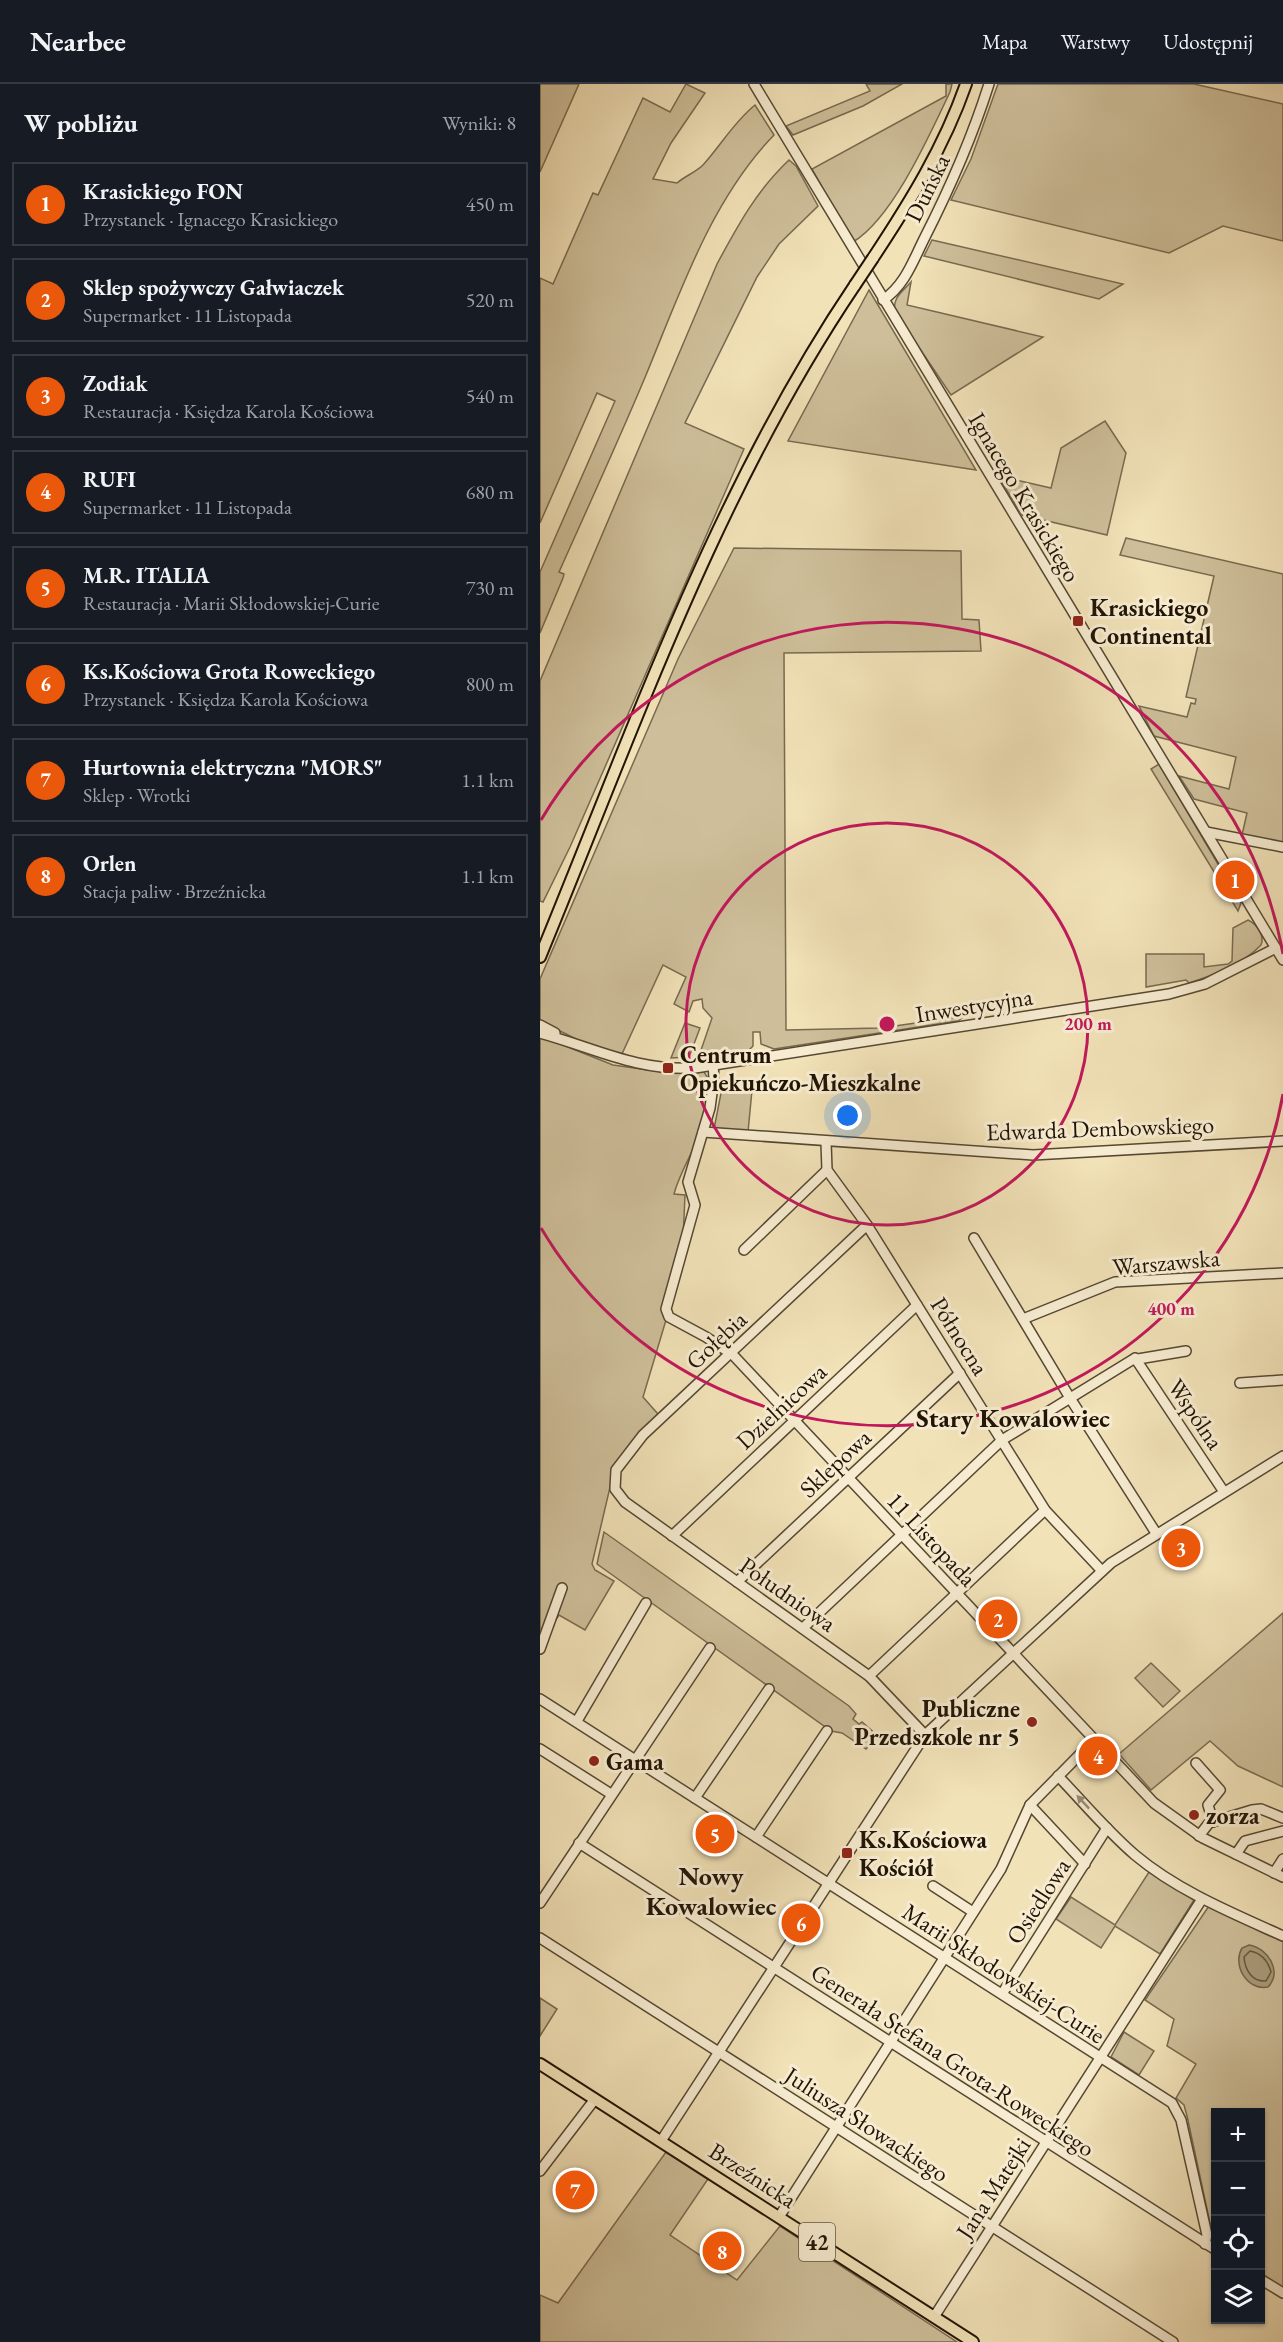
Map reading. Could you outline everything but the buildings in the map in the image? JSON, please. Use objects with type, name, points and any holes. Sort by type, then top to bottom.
[{"type":"main road","points":[[540,957],[642,703],[746,475],[784,398],[925,177],[966,84]]},
{"type":"main road","name":"Brzeźnicka","points":[[540,2064],[974,2342]]},
{"type":"street","name":"Ignacego Krasickiego","points":[[754,84],[1283,960]]},
{"type":"street","name":"Duńska","points":[[883,300],[904,279],[940,208],[965,155],[989,84]]},
{"type":"street","points":[[1206,832],[1283,846]]},
{"type":"street","name":"Inwestycyjna","points":[[540,1033],[565,1039],[636,1064],[676,1069],[713,1065],[1170,994],[1205,984],[1276,948]]},
{"type":"street","name":"Inwestycyjna","points":[[540,1025],[565,1039]]},
{"type":"street","points":[[703,1132],[714,1078],[713,1065]]},
{"type":"street","name":"Edwarda Dembowskiego","points":[[703,1132],[1033,1155],[1283,1141]]},
{"type":"street","name":"11 Listopada","points":[[703,1132],[688,1182],[695,1205],[667,1313],[672,1320],[706,1337],[730,1354],[1154,1803],[1199,1836],[1279,1875]]},
{"type":"street","points":[[744,1250],[827,1170],[826,1142]]},
{"type":"street","name":"Północna","points":[[827,1170],[867,1225],[1046,1510],[1102,1571]]},
{"type":"street","name":"Gołębia","points":[[617,1495],[614,1483],[616,1470],[643,1434],[867,1225]]},
{"type":"street","points":[[974,1238],[1070,1398],[1156,1533]]},
{"type":"street","name":"Warszawska","points":[[1023,1319],[1115,1282],[1283,1273]]},
{"type":"street","name":"Dzielnicowa","points":[[672,1536],[917,1305]]},
{"type":"street","points":[[803,1628],[1002,1440],[1136,1358],[1186,1351]]},
{"type":"street","name":"Wspólna","points":[[1136,1358],[1224,1492]]},
{"type":"street","name":"Sklepowa","points":[[737,1582],[960,1373]]},
{"type":"street","points":[[1240,1383],[1283,1380]]},
{"type":"street","points":[[661,2141],[827,1882],[925,1735],[1102,1571],[1156,1533],[1283,1456]]},
{"type":"street","name":"Południowa","points":[[617,1495],[869,1676],[925,1735]]},
{"type":"street","points":[[869,1676],[1046,1510]]},
{"type":"street","points":[[540,1649],[562,1588]]},
{"type":"street","points":[[577,1721],[646,1603]]},
{"type":"street","points":[[540,1903],[710,1648]]},
{"type":"street","points":[[695,1798],[769,1689]]},
{"type":"street","name":"Marii Skłodowskiej-Curie","points":[[540,1699],[1176,2107],[1207,2235],[1206,2244]]},
{"type":"street","points":[[756,1837],[827,1731]]},
{"type":"street","points":[[779,2217],[1008,1857],[1022,1816],[1094,1740]]},
{"type":"street","points":[[540,1749],[611,1794]]},
{"type":"street","points":[[1196,1762],[1220,1790],[1208,1805],[1213,1822]]},
{"type":"street","points":[[1058,1776],[1134,1855],[1207,1901],[1283,1936]]},
{"type":"street","points":[[1030,1805],[1085,1864]]},
{"type":"street","points":[[1199,1836],[1213,1822],[1262,1809],[1283,1818]]},
{"type":"street","name":"Osiedlowa","points":[[1002,1994],[1107,1828]]},
{"type":"street","points":[[1236,1854],[1245,1841],[1283,1831]]},
{"type":"street","name":"Generała Stefana Grota-Roweckiego","points":[[579,1844],[1211,2247]]},
{"type":"street","points":[[1279,1875],[1283,1859]]},
{"type":"street","points":[[933,1886],[973,1912]]},
{"type":"street","name":"Jana Matejki","points":[[934,2317],[1101,2058],[1207,1901]]},
{"type":"street","name":"Juliusza Słowackiego","points":[[540,1938],[1173,2342]]},
{"type":"street","points":[[540,2171],[595,2099]]},
{"type":"street","points":[[1265,2282],[1283,2293]]},
{"type":"shaded area","points":[[540,84],[579,84],[540,172]]},
{"type":"shaded area","points":[[686,84],[705,93],[671,143],[653,179],[677,183],[697,170],[755,105],[774,135],[732,188],[699,249],[625,425],[559,572],[564,574],[563,578],[540,633],[540,572],[615,401],[597,393],[540,523],[540,278],[553,284],[593,193],[598,195],[643,98],[670,112]]},
{"type":"shaded area","points":[[866,84],[902,84],[863,106],[793,135],[786,126],[870,91]]},
{"type":"shaded area","points":[[946,84],[952,84],[950,92],[909,174],[882,214],[853,242],[812,169],[946,96]]},
{"type":"shaded area","points":[[998,84],[1194,84],[1283,104],[1283,241],[1223,226],[1169,253],[951,200],[971,159]]},
{"type":"shaded area","points":[[789,160],[796,166],[818,206],[779,244],[757,277],[685,423],[744,449],[570,847],[543,902],[540,901],[540,681],[717,264],[767,183]]},
{"type":"shaded area","points":[[932,240],[1123,284],[1099,299],[924,256]]},
{"type":"shaded area","points":[[911,282],[907,305],[1043,337],[951,395],[895,312],[896,299]]},
{"type":"shaded area","points":[[869,290],[976,470],[788,441]]},
{"type":"shaded area","points":[[1105,421],[1126,453],[1107,535],[1022,515],[998,476],[1051,488],[1061,448]]},
{"type":"shaded area","points":[[1126,538],[1283,574],[1283,843],[1242,835],[1247,813],[1194,799],[1179,776],[1229,789],[1236,757],[1154,736],[1139,706],[1187,717],[1191,703],[1195,704],[1196,699],[1186,697],[1214,576],[1120,555]]},
{"type":"shaded area","points":[[734,548],[961,551],[962,619],[979,620],[981,651],[784,653],[786,1030],[881,1028],[964,1016],[958,1021],[774,1049],[761,1044],[760,1032],[753,1032],[753,1046],[745,1054],[700,1060],[699,1056],[712,1018],[703,1008],[702,999],[693,1001],[689,1012],[674,1004],[686,977],[663,965],[621,1056],[584,1043],[540,1021],[540,979],[678,659]]},
{"type":"shaded area","points":[[1159,764],[1241,903],[1238,911],[1151,769]]},
{"type":"shaded area","points":[[1248,920],[1259,931],[1262,942],[1253,952],[1236,964],[1189,983],[1186,980],[1146,987],[1146,954],[1204,954],[1204,967],[1228,964],[1232,961],[1233,928]]},
{"type":"shaded area","points":[[685,1023],[700,1028],[689,1057],[671,1058]]},
{"type":"shaded area","points":[[540,1036],[613,1065],[663,1072],[704,1072],[710,1081],[697,1141],[674,1194],[685,1195],[683,1240],[663,1306],[666,1320],[643,1397],[658,1414],[625,1452],[611,1483],[592,1564],[595,1570],[614,1581],[585,1630],[559,1615],[540,1644]]},
{"type":"shaded area","points":[[722,1088],[752,1090],[748,1132],[714,1129]]},
{"type":"shaded area","points":[[604,1532],[849,1706],[856,1714],[853,1719],[859,1724],[862,1722],[878,1736],[866,1749],[842,1733],[831,1731],[597,1564]]},
{"type":"shaded area","points":[[1283,1613],[1283,1787],[1238,1766],[1210,1741],[1151,1790],[1119,1754]]},
{"type":"shaded area","points":[[1151,1663],[1180,1691],[1163,1707],[1135,1678]]},
{"type":"shaded area","points":[[1149,1872],[1194,1900],[1160,1954],[1115,1926],[1101,1948],[1056,1919],[1071,1897],[1115,1925]]},
{"type":"shaded area","points":[[1211,1903],[1283,1940],[1283,2290],[1265,2278],[1265,2108],[1211,2108],[1211,2227],[1187,2116],[1184,2105],[1176,2098],[1196,2064],[1167,2046],[1174,2019],[1145,2000]]},
{"type":"shaded area","points":[[540,1998],[557,2009],[540,2036]]},
{"type":"shaded area","points":[[1124,2032],[1154,2051],[1139,2075],[1111,2057]]},
{"type":"shaded area","points":[[666,2152],[708,2179],[670,2235],[737,2280],[780,2226],[957,2342],[540,2342],[540,2295],[558,2303]]},
{"type":"water","points":[[1249,1945],[1262,1951],[1274,1968],[1274,1975],[1268,1987],[1254,1985],[1248,1981],[1240,1969],[1239,1955],[1242,1948]]},
{"type":"place","name":"Krasickiego Continental","points":[[1078,621]]},
{"type":"place","name":"Krasickiego FON","points":[[1235,880]]},
{"type":"place","name":"Centrum Opiekuńczo-Mieszkalne","points":[[668,1068]]},
{"type":"place","name":"Zodiak","points":[[1181,1548]]},
{"type":"place","name":"Sklep spożywczy Gałwiaczek","points":[[998,1619]]},
{"type":"place","name":"Publiczne Przedszkole nr 5","points":[[1032,1722]]},
{"type":"place","name":"RUFI","points":[[1098,1756]]},
{"type":"place","name":"Gama","points":[[594,1761]]},
{"type":"place","name":"zorza","points":[[1194,1815]]},
{"type":"place","name":"M.R. ITALIA","points":[[715,1834]]},
{"type":"place","name":"Ks.Kościowa Kościół","points":[[847,1853]]},
{"type":"place","name":"Ks.Kościowa Grota Roweckiego","points":[[801,1923]]},
{"type":"place","name":"Hurtownia elektryczna \"MORS\"","points":[[575,2190]]},
{"type":"place","name":"Orlen","points":[[722,2251]]},
{"type":"district","name":"Stary Kowalowiec","points":[[1013,1418]]},
{"type":"district","name":"Nowy Kowalowiec","points":[[711,1891]]}]
